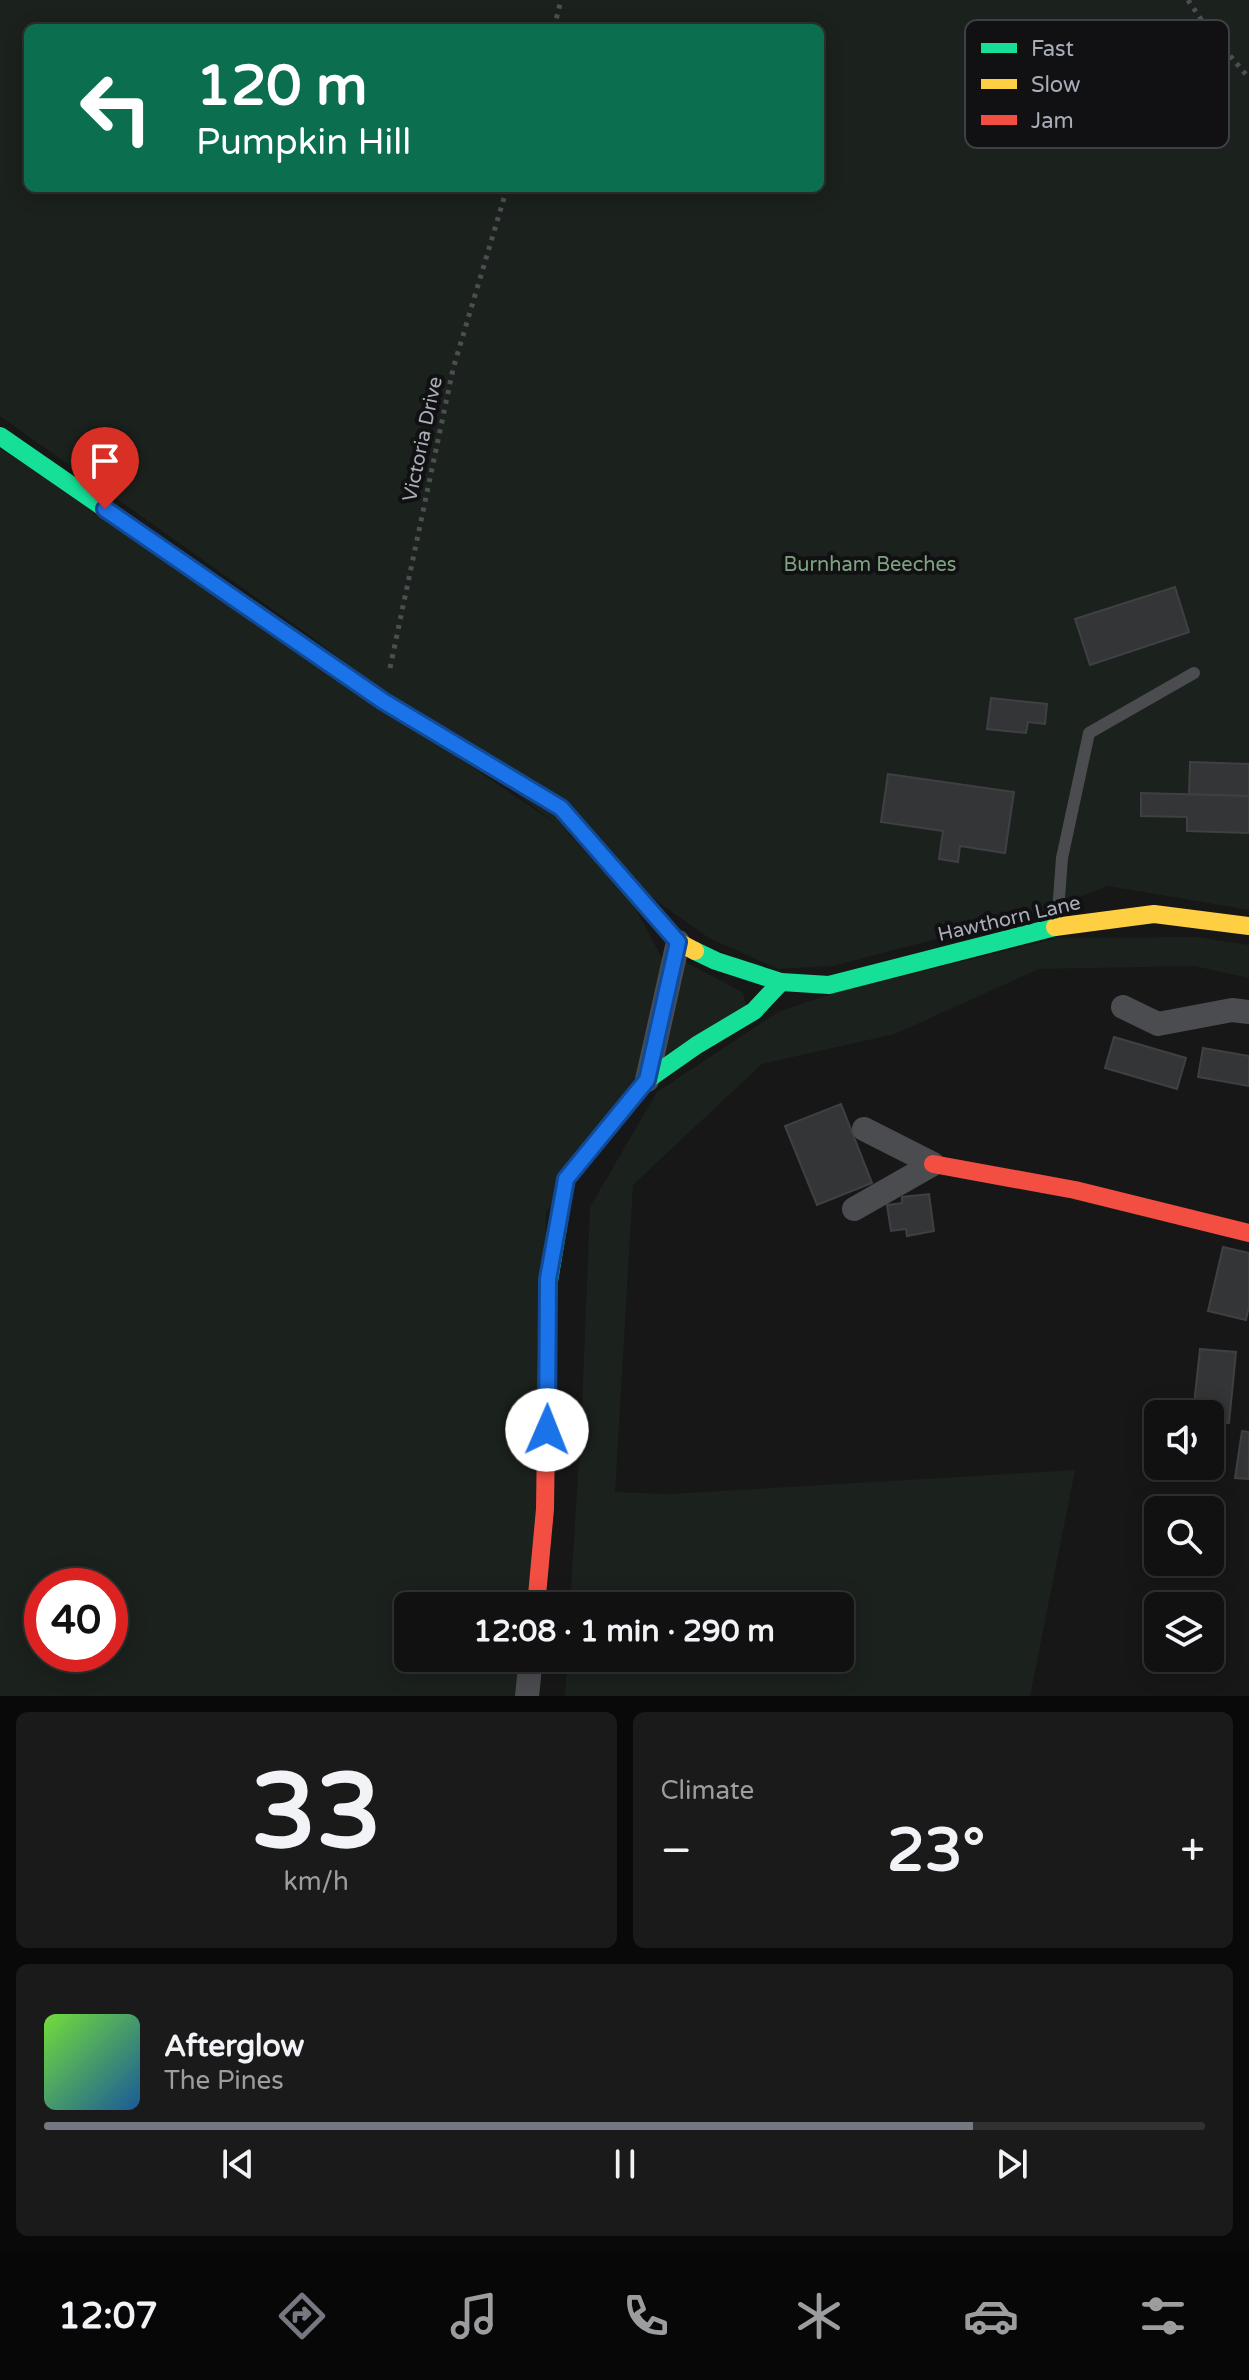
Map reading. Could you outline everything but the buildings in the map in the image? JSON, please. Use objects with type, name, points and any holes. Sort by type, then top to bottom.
[{"type":"street","points":[[0,436],[383,701],[561,808],[678,942],[647,1080]]},
{"type":"street","name":"Hawthorn Lane","points":[[678,942],[716,961],[781,982],[829,985],[1057,926],[1154,914],[1249,926]]},
{"type":"street","points":[[537,1592],[545,1509],[548,1279],[566,1179],[647,1080],[754,1011],[781,982]]},
{"type":"street","points":[[1123,1007],[1158,1024],[1232,1010],[1249,1012]]},
{"type":"street","points":[[864,1129],[933,1164],[1075,1190],[1249,1233]]},
{"type":"street","points":[[854,1209],[933,1164]]},
{"type":"street","points":[[527,1696],[530,1672]]},
{"type":"lane","points":[[1057,926],[1062,858],[1089,733],[1194,673]]},
{"type":"path","points":[[555,24],[561,0]]},
{"type":"path","points":[[1188,0],[1202,20]]},
{"type":"path","points":[[1229,54],[1249,78]]},
{"type":"path","name":"Victoria Drive","points":[[383,701],[453,369],[506,192]]},
{"type":"green space","name":"Burnham Beeches","points":[[0,0],[1249,0],[1249,910],[1108,886],[1044,911],[833,966],[778,969],[709,938],[665,907],[313,638],[0,416]]},
{"type":"green space","points":[[0,448],[564,829],[629,897],[666,965],[641,1070],[546,1213],[544,1592],[394,1592],[394,1672],[532,1672],[528,1696],[0,1696]]},
{"type":"green space","points":[[1197,937],[1249,945],[1249,978],[1194,966],[1039,969],[895,1034],[762,1064],[633,1185],[615,1492],[670,1494],[1075,1470],[1030,1696],[565,1696],[566,1672],[854,1672],[854,1592],[571,1592],[590,1207],[657,1092],[778,1012],[830,994],[1058,938]]},
{"type":"green space","points":[[683,961],[743,992],[746,1006],[665,1055]]},
{"type":"traffic: fast","points":[[0,436],[346,675]]},
{"type":"traffic: fast","points":[[695,951],[781,982],[829,985],[1055,927]]},
{"type":"traffic: fast","points":[[548,1287],[566,1179],[647,1080],[754,1011],[781,982]]},
{"type":"traffic: slow","points":[[346,675],[383,701],[561,808],[678,942],[695,951]]},
{"type":"traffic: slow","points":[[1055,927],[1154,914],[1249,926]]},
{"type":"traffic: jam","points":[[933,1164],[1075,1190],[1249,1233]]},
{"type":"traffic: jam","points":[[537,1592],[545,1509],[548,1287]]},
{"type":"route","points":[[105,509],[383,701],[561,808],[678,942],[647,1080],[566,1179],[548,1279],[547,1430]]}]
